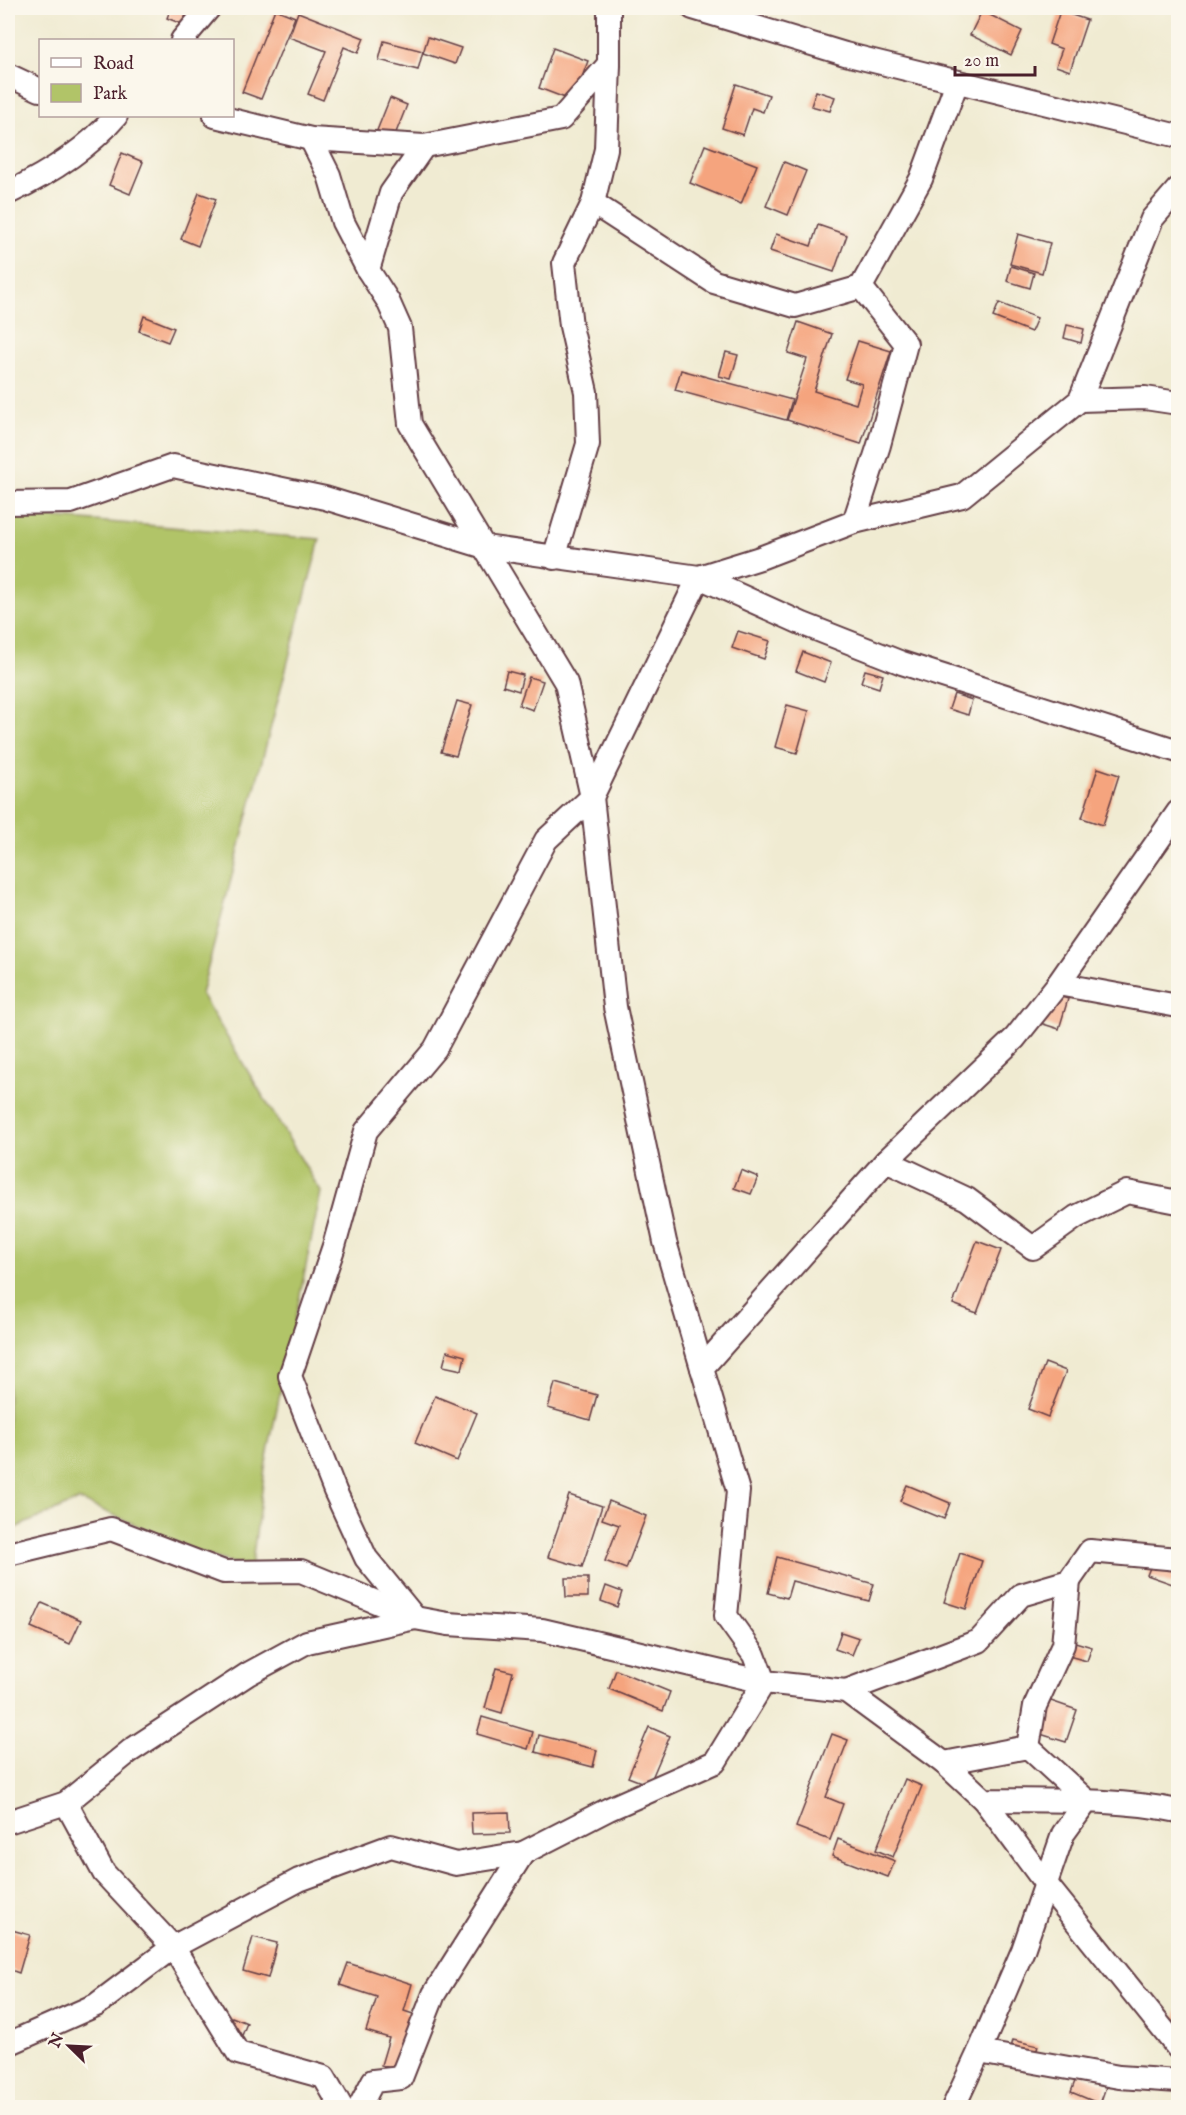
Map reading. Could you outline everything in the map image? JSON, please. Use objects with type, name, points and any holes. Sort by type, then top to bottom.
[{"type":"street","points":[[183,39],[209,8]]},
{"type":"street","points":[[554,558],[588,444],[586,392],[571,326],[564,263],[593,203],[606,149],[609,8]]},
{"type":"street","points":[[693,8],[845,54],[1179,136]]},
{"type":"street","points":[[219,117],[311,139],[424,146],[561,119],[609,64]]},
{"type":"street","points":[[8,75],[39,90]]},
{"type":"street","points":[[593,203],[714,282],[795,306],[861,287],[921,179],[957,82]]},
{"type":"street","points":[[8,193],[41,177],[99,135],[115,117]]},
{"type":"street","points":[[311,139],[329,175],[343,222],[400,328],[410,424],[567,683],[592,797],[615,1007],[665,1242],[738,1491],[726,1616],[754,1655],[764,1682]]},
{"type":"street","points":[[368,270],[391,193],[424,146]]},
{"type":"street","points":[[415,1618],[366,1558],[335,1491],[290,1376],[334,1246],[366,1131],[435,1050],[546,840],[592,797],[699,578],[760,558],[854,522],[962,496],[1080,400],[1152,219],[1179,189]]},
{"type":"street","points":[[854,522],[879,445],[906,344],[861,287]]},
{"type":"street","points":[[1080,400],[1145,399],[1179,403]]},
{"type":"street","points":[[8,503],[71,502],[173,466],[326,498],[485,548],[699,578],[803,624],[902,663],[1179,751]]},
{"type":"street","points":[[702,1368],[886,1161],[1015,1038],[1058,984],[1179,812]]},
{"type":"street","points":[[1058,984],[1179,1006]]},
{"type":"street","points":[[886,1161],[967,1199],[1033,1248],[1076,1217],[1127,1192],[1179,1202]]},
{"type":"street","points":[[8,1554],[111,1529],[224,1572],[301,1571],[415,1618],[448,1624],[542,1630],[764,1682],[846,1691],[979,1641],[1021,1595],[1069,1581]]},
{"type":"street","points":[[1028,1747],[1035,1706],[1063,1645],[1069,1581],[1090,1551],[1179,1559]]},
{"type":"street","points":[[8,1822],[66,1803],[130,1751],[248,1674],[307,1642],[415,1618]]},
{"type":"street","points":[[8,2044],[96,2005],[173,1947],[299,1880],[391,1846],[456,1864],[523,1853],[609,1809],[715,1762],[764,1682]]},
{"type":"street","points":[[846,1691],[944,1763],[984,1800],[1046,1884],[1179,2048]]},
{"type":"street","points":[[944,1763],[1028,1747]]},
{"type":"street","points":[[1028,1747],[1087,1801]]},
{"type":"street","points":[[984,1800],[1087,1801],[1149,1805],[1179,1811]]},
{"type":"street","points":[[953,2108],[1023,1950],[1063,1834],[1087,1801]]},
{"type":"street","points":[[66,1803],[104,1873],[173,1947],[238,2052],[324,2077],[342,2108]]},
{"type":"street","points":[[359,2108],[373,2081],[401,2078],[434,1994],[523,1853]]},
{"type":"street","points":[[979,2052],[1119,2077],[1179,2081]]},
{"type":"green space","points":[[8,514],[320,539],[201,994],[321,1192],[266,1462],[251,1569],[198,1552],[79,1500],[8,1531]]},
{"type":"building","points":[[171,8],[189,8],[182,24],[167,18]]},
{"type":"building","points":[[275,9],[295,17],[261,99],[242,92]]},
{"type":"building","points":[[982,11],[1022,31],[1011,55],[970,35]]},
{"type":"building","points":[[1060,11],[1087,20],[1070,71],[1056,66],[1062,49],[1049,44]]},
{"type":"building","points":[[298,12],[364,38],[358,53],[344,47],[323,100],[308,94],[326,51],[289,37]]},
{"type":"building","points":[[428,37],[461,48],[455,64],[423,53]]},
{"type":"building","points":[[384,41],[423,51],[418,70],[379,60]]},
{"type":"building","points":[[553,48],[588,61],[573,101],[539,88]]},
{"type":"building","points":[[736,84],[769,95],[763,112],[752,108],[743,135],[722,128]]},
{"type":"building","points":[[816,91],[835,97],[830,111],[811,106]]},
{"type":"building","points":[[390,98],[407,105],[393,140],[376,133]]},
{"type":"building","points":[[705,145],[757,165],[741,204],[690,183]]},
{"type":"building","points":[[122,153],[143,162],[130,194],[109,185]]},
{"type":"building","points":[[784,162],[806,171],[788,215],[766,206]]},
{"type":"building","points":[[199,193],[216,199],[198,246],[181,239]]},
{"type":"building","points":[[818,225],[847,235],[834,272],[770,251],[776,234],[811,246]]},
{"type":"building","points":[[1018,234],[1050,243],[1042,273],[1010,264]]},
{"type":"building","points":[[1011,266],[1034,273],[1030,288],[1007,281]]},
{"type":"building","points":[[999,303],[1037,318],[1031,332],[993,317]]},
{"type":"building","points":[[144,316],[174,328],[168,342],[139,331]]},
{"type":"building","points":[[798,322],[832,334],[814,391],[856,404],[862,384],[845,379],[858,341],[891,351],[861,444],[787,420],[807,359],[788,353]]},
{"type":"building","points":[[1067,325],[1084,329],[1081,343],[1064,338]]},
{"type":"building","points":[[726,352],[738,355],[731,379],[719,376]]},
{"type":"building","points":[[681,370],[792,400],[786,420],[675,390]]},
{"type":"building","points":[[738,631],[770,641],[764,659],[732,648]]},
{"type":"building","points":[[803,652],[831,663],[824,682],[796,671]]},
{"type":"building","points":[[865,670],[883,675],[879,688],[861,682]]},
{"type":"building","points":[[507,671],[523,675],[519,691],[503,686]]},
{"type":"building","points":[[529,677],[543,681],[533,710],[519,705]]},
{"type":"building","points":[[954,694],[972,700],[968,715],[949,709]]},
{"type":"building","points":[[457,701],[472,705],[456,756],[441,752]]},
{"type":"building","points":[[787,705],[809,711],[797,753],[775,747]]},
{"type":"building","points":[[1098,768],[1119,775],[1103,825],[1082,818]]},
{"type":"building","points":[[1049,993],[1068,999],[1059,1029],[1040,1023]]},
{"type":"building","points":[[741,1170],[758,1177],[751,1194],[734,1188]]},
{"type":"building","points":[[977,1241],[1001,1250],[977,1313],[953,1304]]},
{"type":"building","points":[[447,1351],[465,1356],[462,1370],[443,1366]]},
{"type":"building","points":[[1045,1363],[1066,1371],[1048,1417],[1028,1409]]},
{"type":"building","points":[[555,1383],[597,1395],[590,1420],[548,1408]]},
{"type":"building","points":[[435,1396],[477,1413],[457,1461],[415,1443]]},
{"type":"building","points":[[907,1485],[950,1503],[944,1519],[900,1501]]},
{"type":"building","points":[[569,1495],[602,1506],[582,1567],[548,1557]]},
{"type":"building","points":[[609,1501],[646,1516],[626,1569],[605,1561],[619,1525],[602,1519]]},
{"type":"building","points":[[960,1553],[982,1561],[966,1609],[944,1602]]},
{"type":"building","points":[[777,1557],[874,1584],[869,1601],[792,1581],[787,1598],[768,1593]]},
{"type":"building","points":[[1154,1558],[1178,1567],[1178,1586],[1147,1575]]},
{"type":"building","points":[[565,1578],[588,1578],[588,1597],[566,1597]]},
{"type":"building","points":[[606,1586],[622,1592],[617,1607],[601,1601]]},
{"type":"building","points":[[42,1603],[81,1620],[70,1644],[31,1627]]},
{"type":"building","points":[[841,1632],[859,1638],[852,1655],[835,1649]]},
{"type":"building","points":[[1065,1639],[1092,1647],[1087,1661],[1061,1654]]},
{"type":"building","points":[[496,1668],[513,1672],[502,1713],[485,1708]]},
{"type":"building","points":[[616,1670],[670,1692],[663,1711],[609,1689]]},
{"type":"building","points":[[1048,1700],[1077,1710],[1066,1742],[1037,1733]]},
{"type":"building","points":[[482,1717],[533,1732],[528,1749],[477,1734]]},
{"type":"building","points":[[649,1727],[670,1736],[649,1785],[628,1777]]},
{"type":"building","points":[[832,1734],[848,1740],[826,1797],[843,1804],[830,1840],[796,1827]]},
{"type":"building","points":[[539,1735],[597,1750],[593,1767],[535,1752]]},
{"type":"building","points":[[905,1779],[922,1786],[893,1857],[876,1850]]},
{"type":"building","points":[[509,1812],[510,1833],[472,1834],[471,1813]]},
{"type":"building","points":[[838,1839],[895,1861],[888,1877],[832,1856]]},
{"type":"building","points":[[8,1929],[30,1935],[19,1973],[8,1969]]},
{"type":"building","points":[[253,1937],[277,1943],[268,1978],[243,1971]]},
{"type":"building","points":[[348,1963],[412,1984],[404,2011],[419,2016],[402,2072],[381,2065],[389,2038],[366,2031],[377,1997],[340,1985]]},
{"type":"building","points":[[1178,2008],[1178,2043],[1169,2040]]},
{"type":"building","points":[[232,2017],[247,2023],[241,2038],[226,2032]]},
{"type":"building","points":[[1013,2040],[1038,2046],[1033,2063],[1009,2056]]},
{"type":"building","points":[[1078,2073],[1107,2084],[1100,2104],[1071,2092]]}]
